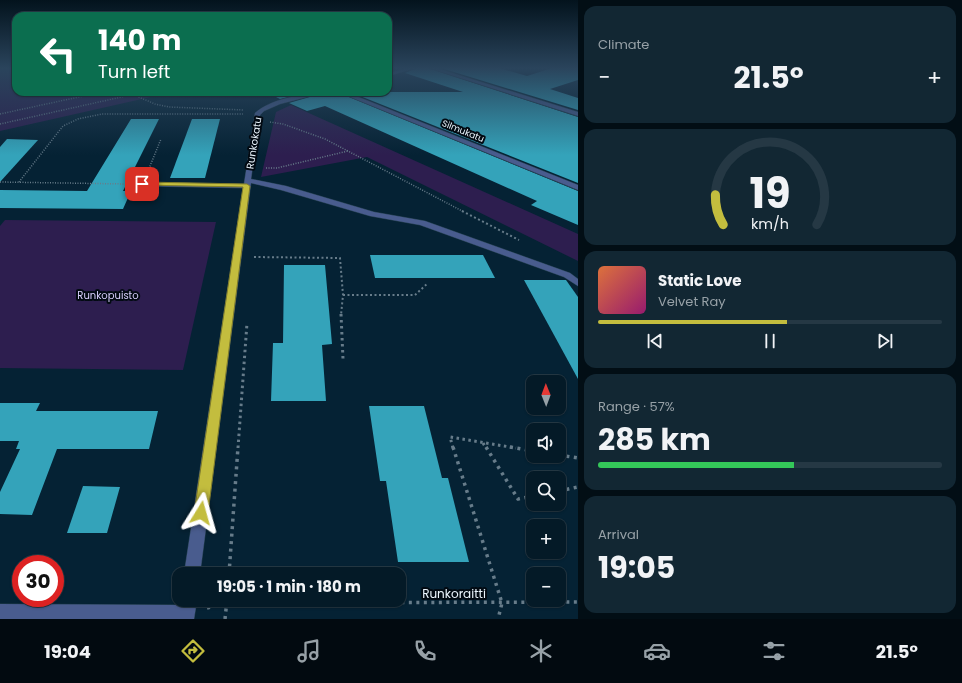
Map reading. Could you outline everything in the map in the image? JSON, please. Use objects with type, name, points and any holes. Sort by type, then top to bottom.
[{"type":"street","name":"Runkokatu","points":[[193,567],[249,169],[258,115],[273,105],[304,97]]},
{"type":"street","name":"Silmukatu","points":[[353,97],[578,188]]},
{"type":"street","points":[[523,97],[578,114]]},
{"type":"street","points":[[142,184],[247,183],[283,188],[373,214],[422,224],[567,275],[578,283]]},
{"type":"street","points":[[0,612],[187,611]]},
{"type":"path","points":[[0,114],[79,97]]},
{"type":"path","points":[[0,124],[123,97]]},
{"type":"path","points":[[137,97],[155,104],[169,107],[258,115],[325,139],[521,241]]},
{"type":"path","points":[[19,182],[63,126],[78,119],[102,114],[258,115]]},
{"type":"path","points":[[0,182],[142,184],[161,139]]},
{"type":"path","points":[[249,169],[277,168],[348,151]]},
{"type":"path","points":[[252,257],[340,258],[343,295],[340,306],[343,359]]},
{"type":"path","points":[[343,295],[415,295],[428,283]]},
{"type":"path","points":[[229,567],[247,320]]},
{"type":"path","points":[[498,619],[502,603],[450,437],[526,450]]},
{"type":"path","points":[[483,443],[518,499],[526,497]]},
{"type":"path","points":[[566,456],[578,458]]},
{"type":"path","points":[[566,490],[578,487]]},
{"type":"path","name":"Runkoraitti","points":[[406,603],[578,602]]},
{"type":"path","name":"Runkoraitti","points":[[187,611],[205,607]]},
{"type":"path","points":[[225,619],[226,607]]},
{"type":"green space","points":[[0,97],[151,97],[0,131]]},
{"type":"green space","points":[[291,105],[578,234],[578,261],[367,157],[261,177],[276,112]]},
{"type":"green space","name":"Runkopuisto","points":[[5,220],[216,222],[183,370],[0,368],[0,226]]},
{"type":"building","points":[[276,97],[288,97],[280,99]]},
{"type":"building","points":[[310,97],[349,97],[578,191],[578,225],[531,205],[537,201],[325,106],[307,111],[289,103]]},
{"type":"building","points":[[362,97],[516,97],[578,117],[578,183]]},
{"type":"building","points":[[535,97],[575,97],[578,98],[578,110]]},
{"type":"building","points":[[131,119],[159,119],[123,191],[131,191],[123,209],[0,208],[0,190],[87,191]]},
{"type":"building","points":[[192,119],[220,119],[205,178],[170,178]]},
{"type":"building","points":[[7,139],[38,140],[0,182],[0,147]]},
{"type":"building","points":[[370,255],[483,255],[495,278],[375,278]]},
{"type":"building","points":[[284,265],[325,265],[332,344],[322,345],[326,401],[271,401],[273,343],[283,343]]},
{"type":"building","points":[[524,280],[566,280],[578,297],[578,379]]},
{"type":"building","points":[[0,403],[40,403],[36,411],[158,411],[149,449],[57,449],[32,515],[0,514],[0,492],[20,449],[16,449],[19,441],[0,441]]},
{"type":"building","points":[[369,406],[424,406],[442,478],[448,478],[469,562],[398,562],[386,481],[380,481]]},
{"type":"building","points":[[83,486],[120,487],[107,533],[67,533]]},
{"type":"route","points":[[142,184],[247,186],[201,513]]}]
